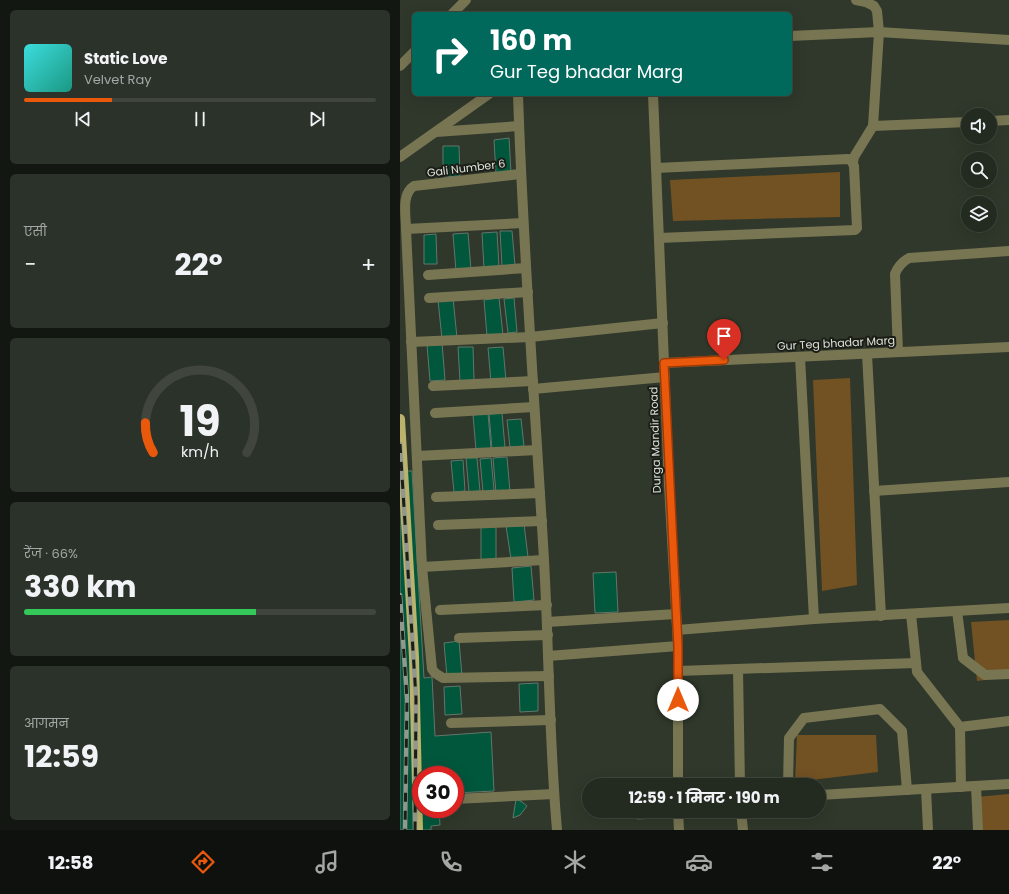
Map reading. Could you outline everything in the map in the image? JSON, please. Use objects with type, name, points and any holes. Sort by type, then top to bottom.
[{"type":"main road","points":[[400,418],[414,657],[418,766]]},
{"type":"main road","points":[[418,818],[418,830]]},
{"type":"street","points":[[454,12],[466,0]]},
{"type":"street","points":[[659,238],[855,230],[857,228],[853,162],[854,157],[873,126],[879,32],[877,11],[874,6],[863,1]]},
{"type":"street","points":[[792,36],[879,32],[1009,40]]},
{"type":"street","points":[[400,66],[412,54]]},
{"type":"street","points":[[400,157],[486,96]]},
{"type":"street","points":[[518,96],[520,174],[548,622],[548,656],[557,830]]},
{"type":"street","name":"Durga Mandir Road","points":[[653,96],[662,323],[678,646],[678,778]]},
{"type":"street","points":[[997,121],[1009,120]]},
{"type":"street","points":[[873,126],[961,122]]},
{"type":"street","points":[[436,132],[519,126]]},
{"type":"street","points":[[656,168],[848,159],[853,162]]},
{"type":"street","name":"Gali Number 6","points":[[406,229],[405,197],[414,186],[520,174]]},
{"type":"street","points":[[523,223],[406,229],[422,567],[432,669],[435,673],[443,678],[549,676]]},
{"type":"street","points":[[898,352],[895,274],[897,267],[902,262],[909,258],[1009,251]]},
{"type":"street","points":[[428,275],[526,268]]},
{"type":"street","points":[[429,298],[528,292]]},
{"type":"street","points":[[411,342],[530,337],[662,323]]},
{"type":"street","name":"Gur Teg bhadar Marg","points":[[664,363],[1009,347]]},
{"type":"street","points":[[867,354],[881,616]]},
{"type":"street","points":[[800,357],[814,619]]},
{"type":"street","points":[[433,386],[533,385],[665,377]]},
{"type":"street","points":[[435,414],[534,407]]},
{"type":"street","points":[[417,456],[537,450]]},
{"type":"street","points":[[874,491],[1009,482]]},
{"type":"street","points":[[436,497],[540,493]]},
{"type":"street","points":[[438,525],[542,521]]},
{"type":"street","points":[[422,567],[544,560]]},
{"type":"street","points":[[440,610],[547,605]]},
{"type":"street","points":[[677,630],[814,619],[1009,608]]},
{"type":"street","points":[[957,611],[963,658],[985,675],[1009,674]]},
{"type":"street","points":[[548,622],[676,614]]},
{"type":"street","points":[[911,614],[917,672],[960,727],[961,787]]},
{"type":"street","points":[[459,638],[548,635]]},
{"type":"street","points":[[548,656],[678,646]]},
{"type":"street","points":[[678,671],[916,663]]},
{"type":"street","points":[[738,669],[740,778]]},
{"type":"street","points":[[788,778],[789,738],[804,718],[880,709],[902,731],[907,790]]},
{"type":"street","points":[[451,723],[551,720]]},
{"type":"street","points":[[960,727],[1009,722]]},
{"type":"street","points":[[826,795],[1009,784]]},
{"type":"street","points":[[976,786],[978,830]]},
{"type":"street","points":[[926,789],[928,830]]},
{"type":"street","points":[[464,799],[554,794]]},
{"type":"street","points":[[678,818],[679,830]]},
{"type":"street","points":[[742,818],[743,830]]},
{"type":"shaded area","points":[[840,172],[840,217],[673,221],[670,180]]},
{"type":"shaded area","points":[[850,378],[857,585],[822,591],[813,380]]},
{"type":"shaded area","points":[[1009,620],[1009,677],[977,681],[971,622]]},
{"type":"shaded area","points":[[797,735],[876,735],[878,772],[826,778],[795,778]]},
{"type":"shaded area","points":[[1009,794],[1009,830],[981,830],[976,797]]},
{"type":"building","points":[[509,138],[511,173],[496,174],[494,140]]},
{"type":"building","points":[[443,146],[459,146],[460,176],[443,177]]},
{"type":"building","points":[[500,231],[512,231],[515,265],[502,266]]},
{"type":"building","points":[[497,232],[499,267],[484,268],[482,233]]},
{"type":"building","points":[[468,233],[471,270],[456,271],[453,234]]},
{"type":"building","points":[[436,234],[437,264],[424,264],[424,235]]},
{"type":"building","points":[[453,298],[457,338],[442,339],[438,300]]},
{"type":"building","points":[[499,298],[503,335],[487,336],[484,300]]},
{"type":"building","points":[[514,298],[517,332],[508,333],[504,299]]},
{"type":"building","points":[[442,343],[445,380],[430,381],[427,345]]},
{"type":"building","points":[[458,347],[473,347],[474,380],[460,381]]},
{"type":"building","points":[[503,347],[506,381],[491,382],[488,348]]},
{"type":"building","points":[[488,413],[491,449],[476,450],[473,415]]},
{"type":"building","points":[[502,413],[505,448],[492,449],[489,414]]},
{"type":"building","points":[[521,419],[524,446],[510,447],[507,420]]},
{"type":"building","points":[[507,457],[510,492],[496,493],[493,458]]},
{"type":"building","points":[[466,458],[477,458],[480,491],[469,492]]},
{"type":"building","points":[[491,458],[494,490],[483,492],[480,459]]},
{"type":"building","points":[[463,460],[465,491],[454,492],[451,461]]},
{"type":"building","points":[[400,471],[412,471],[424,678],[432,677],[435,736],[491,732],[494,791],[464,793],[464,766],[412,766],[412,818],[440,818],[440,825],[431,826],[431,830],[400,830]]},
{"type":"building","points":[[524,524],[528,557],[511,559],[506,526]]},
{"type":"building","points":[[481,527],[496,527],[496,560],[481,560]]},
{"type":"building","points":[[531,566],[534,600],[514,602],[512,568]]},
{"type":"building","points":[[616,572],[618,612],[595,613],[593,573]]},
{"type":"building","points":[[459,641],[462,676],[447,677],[444,643]]},
{"type":"building","points":[[538,683],[538,711],[520,712],[519,684]]},
{"type":"building","points":[[460,686],[462,714],[445,715],[444,687]]},
{"type":"building","points":[[516,799],[527,806],[520,815],[513,818]]},
{"type":"railway","points":[[400,444],[416,698],[415,830]]},
{"type":"railway","points":[[400,595],[407,699],[405,830]]},
{"type":"route","points":[[678,700],[678,646],[664,363],[724,360]]}]
